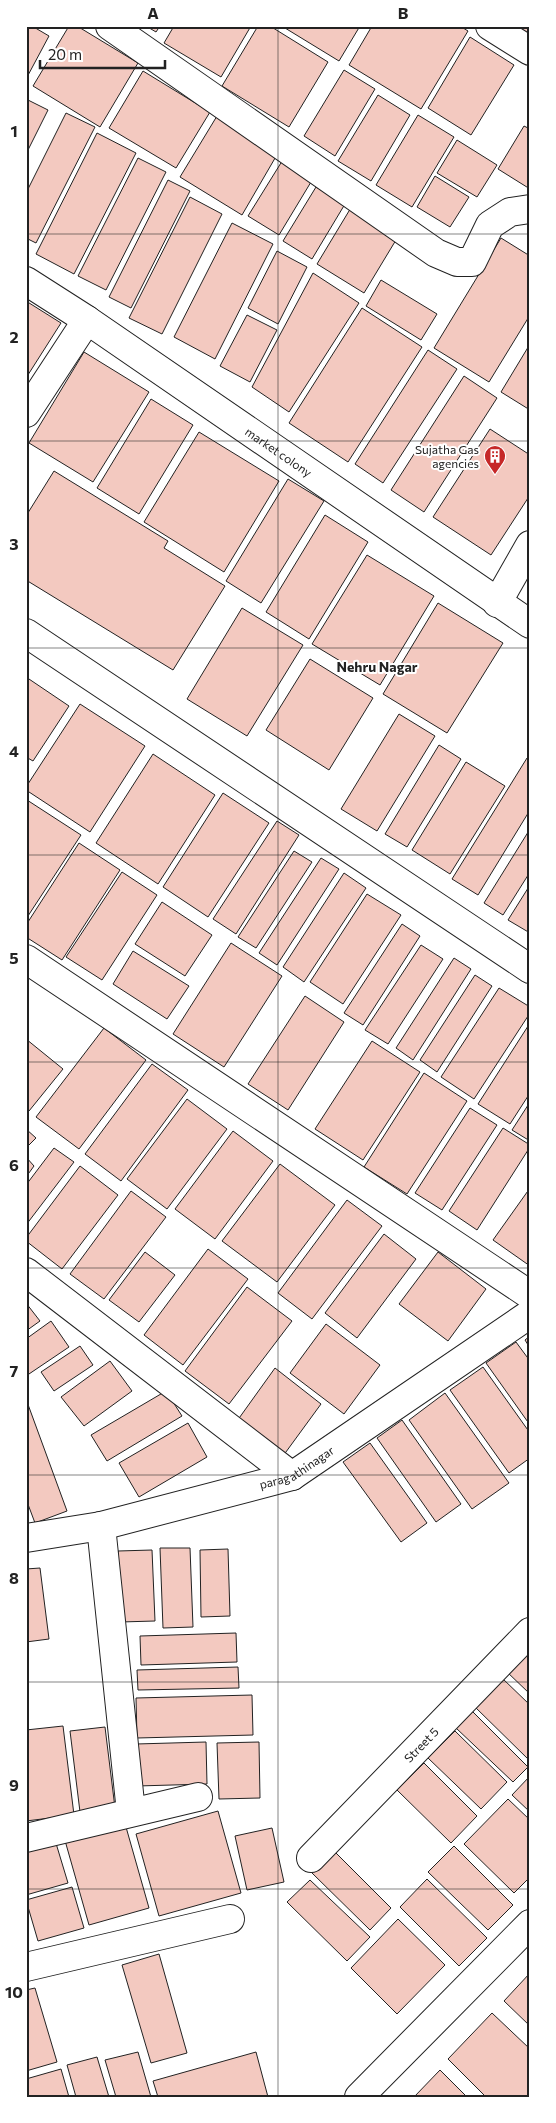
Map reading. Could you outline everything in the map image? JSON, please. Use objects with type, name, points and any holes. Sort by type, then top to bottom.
[{"type":"street","points":[[110,26],[436,253],[457,262],[472,262],[490,225],[510,212],[530,209]]},
{"type":"street","points":[[490,26],[530,51]]},
{"type":"street","name":"market colony","points":[[26,281],[87,320],[530,624]]},
{"type":"street","points":[[26,413],[87,320]]},
{"type":"street","points":[[497,603],[530,545]]},
{"type":"street","points":[[26,633],[530,969]]},
{"type":"street","points":[[26,959],[530,1295]]},
{"type":"street","points":[[26,1272],[292,1476]]},
{"type":"street","name":"paragathinagar","points":[[26,1538],[101,1526],[292,1476],[530,1314]]},
{"type":"street","points":[[101,1526],[131,1812]]},
{"type":"street","name":"Street 5","points":[[312,1858],[530,1632]]},
{"type":"street","points":[[26,1838],[198,1797]]},
{"type":"street","points":[[26,1967],[230,1919]]},
{"type":"street","points":[[359,2097],[530,1924]]},
{"type":"building","points":[[26,26],[32,26],[49,36],[26,79]]},
{"type":"building","points":[[69,26],[77,26],[138,63],[100,127],[33,86]]},
{"type":"building","points":[[146,26],[160,26],[156,32]]},
{"type":"building","points":[[174,26],[251,26],[221,77],[164,43]]},
{"type":"building","points":[[258,26],[270,26],[328,62],[289,127],[222,86]]},
{"type":"building","points":[[286,26],[360,26],[339,61],[285,28]]},
{"type":"building","points":[[372,26],[460,26],[468,31],[421,109],[349,65]]},
{"type":"building","points":[[517,26],[530,26],[530,35]]},
{"type":"building","points":[[470,37],[514,65],[471,135],[428,108]]},
{"type":"building","points":[[344,70],[375,89],[335,156],[304,136]]},
{"type":"building","points":[[143,71],[210,112],[176,168],[109,128]]},
{"type":"building","points":[[378,95],[410,115],[371,181],[338,161]]},
{"type":"building","points":[[26,99],[48,110],[26,154]]},
{"type":"building","points":[[66,113],[95,127],[36,243],[26,238],[26,193]]},
{"type":"building","points":[[418,115],[454,137],[412,207],[376,185]]},
{"type":"building","points":[[217,116],[278,153],[242,215],[180,177]]},
{"type":"building","points":[[524,126],[530,129],[530,189],[498,169]]},
{"type":"building","points":[[97,133],[136,153],[74,274],[36,254]]},
{"type":"building","points":[[457,140],[497,165],[477,197],[437,173]]},
{"type":"building","points":[[138,158],[166,172],[106,290],[78,276]]},
{"type":"building","points":[[284,158],[314,177],[279,235],[248,216]]},
{"type":"building","points":[[435,176],[469,197],[450,227],[417,207]]},
{"type":"building","points":[[168,180],[190,191],[131,308],[109,297]]},
{"type":"building","points":[[316,187],[345,204],[312,259],[283,241]]},
{"type":"building","points":[[190,197],[222,214],[162,334],[129,318]]},
{"type":"building","points":[[352,206],[399,235],[364,293],[317,264]]},
{"type":"building","points":[[232,223],[273,244],[215,359],[174,337]]},
{"type":"building","points":[[501,238],[530,256],[530,315],[489,382],[434,348]]},
{"type":"building","points":[[277,251],[307,267],[278,324],[248,308]]},
{"type":"building","points":[[313,273],[359,303],[289,412],[252,387]]},
{"type":"building","points":[[381,280],[437,314],[421,340],[366,306]]},
{"type":"building","points":[[26,301],[61,323],[26,378]]},
{"type":"building","points":[[362,308],[422,347],[348,462],[289,423]]},
{"type":"building","points":[[247,315],[277,330],[250,382],[220,366]]},
{"type":"building","points":[[530,344],[530,410],[501,392]]},
{"type":"building","points":[[428,350],[457,369],[383,483],[355,464]]},
{"type":"building","points":[[84,352],[149,392],[93,482],[29,443]]},
{"type":"building","points":[[464,376],[497,398],[424,512],[391,490]]},
{"type":"building","points":[[151,399],[193,425],[139,514],[97,488]]},
{"type":"building","name":"Sujatha Gas agencies","points":[[490,429],[530,455],[530,495],[491,555],[433,517]]},
{"type":"building","points":[[199,432],[279,481],[224,572],[144,522]]},
{"type":"building","points":[[54,471],[168,541],[164,548],[225,586],[173,670],[26,580],[26,516]]},
{"type":"building","points":[[288,479],[324,501],[261,603],[226,581]]},
{"type":"building","points":[[325,515],[368,542],[309,639],[266,612]]},
{"type":"building","points":[[367,555],[434,596],[380,685],[312,644]]},
{"type":"building","points":[[438,603],[503,643],[447,733],[383,694]]},
{"type":"building","points":[[242,608],[303,645],[247,736],[187,699]]},
{"type":"building","points":[[310,659],[373,698],[329,770],[266,730]]},
{"type":"building","points":[[26,677],[69,706],[33,761],[26,757]]},
{"type":"building","points":[[80,704],[145,746],[90,832],[26,790],[26,787]]},
{"type":"building","points":[[399,714],[435,736],[377,831],[341,809]]},
{"type":"building","points":[[439,745],[461,759],[407,847],[385,834]]},
{"type":"building","points":[[153,754],[215,795],[158,884],[96,843]]},
{"type":"building","points":[[527,758],[530,760],[530,810],[478,895],[452,879]]},
{"type":"building","points":[[466,762],[505,786],[450,874],[412,850]]},
{"type":"building","points":[[223,793],[269,823],[208,917],[163,887]]},
{"type":"building","points":[[27,800],[81,835],[26,919],[26,802]]},
{"type":"building","points":[[277,821],[299,835],[236,934],[213,919]]},
{"type":"building","points":[[530,829],[530,872],[503,915],[484,903]]},
{"type":"building","points":[[79,843],[120,870],[62,960],[26,937],[26,925]]},
{"type":"building","points":[[294,851],[312,862],[256,948],[238,937]]},
{"type":"building","points":[[321,858],[339,869],[277,965],[259,953]]},
{"type":"building","points":[[122,872],[157,895],[102,980],[66,957]]},
{"type":"building","points":[[344,873],[366,888],[304,982],[283,967]]},
{"type":"building","points":[[530,885],[530,933],[508,920]]},
{"type":"building","points":[[367,894],[401,915],[343,1004],[310,982]]},
{"type":"building","points":[[162,902],[212,935],[185,976],[135,944]]},
{"type":"building","points":[[402,924],[420,936],[363,1025],[344,1013]]},
{"type":"building","points":[[231,943],[282,976],[224,1067],[173,1034]]},
{"type":"building","points":[[421,945],[443,959],[388,1044],[365,1030]]},
{"type":"building","points":[[133,951],[189,986],[167,1019],[113,984]]},
{"type":"building","points":[[454,958],[471,969],[413,1060],[396,1048]]},
{"type":"building","points":[[475,975],[492,986],[437,1072],[420,1060]]},
{"type":"building","points":[[499,988],[530,1007],[530,1013],[474,1099],[441,1077]]},
{"type":"building","points":[[305,996],[344,1022],[288,1110],[248,1084]]},
{"type":"building","points":[[530,1023],[530,1093],[510,1124],[478,1104]]},
{"type":"building","points":[[104,1028],[146,1060],[79,1149],[36,1117]]},
{"type":"building","points":[[26,1039],[63,1069],[29,1111],[26,1108]]},
{"type":"building","points":[[372,1041],[420,1072],[363,1160],[315,1129]]},
{"type":"building","points":[[152,1064],[188,1090],[121,1181],[85,1154]]},
{"type":"building","points":[[424,1073],[467,1101],[407,1194],[364,1167]]},
{"type":"building","points":[[187,1099],[227,1129],[167,1209],[127,1179]]},
{"type":"building","points":[[530,1102],[530,1141],[512,1130]]},
{"type":"building","points":[[470,1108],[497,1125],[442,1210],[415,1193]]},
{"type":"building","points":[[503,1128],[530,1145],[530,1147],[477,1230],[449,1211]]},
{"type":"building","points":[[26,1129],[36,1138],[26,1148]]},
{"type":"building","points":[[233,1131],[273,1161],[215,1239],[175,1209]]},
{"type":"building","points":[[54,1148],[74,1162],[26,1225],[26,1185]]},
{"type":"building","points":[[26,1157],[34,1166],[26,1177]]},
{"type":"building","points":[[280,1164],[335,1205],[277,1282],[222,1241]]},
{"type":"building","points":[[80,1166],[118,1195],[62,1269],[26,1241],[26,1238]]},
{"type":"building","points":[[530,1188],[530,1266],[493,1240]]},
{"type":"building","points":[[131,1191],[166,1217],[104,1299],[70,1274]]},
{"type":"building","points":[[347,1200],[382,1226],[312,1319],[278,1293]]},
{"type":"building","points":[[384,1234],[416,1259],[357,1338],[325,1313]]},
{"type":"building","points":[[208,1249],[248,1279],[183,1365],[144,1335]]},
{"type":"building","points":[[145,1252],[175,1275],[139,1322],[109,1300]]},
{"type":"building","points":[[438,1252],[486,1289],[448,1341],[399,1304]]},
{"type":"building","points":[[247,1287],[292,1321],[229,1404],[185,1371]]},
{"type":"building","points":[[26,1303],[40,1321],[26,1331]]},
{"type":"building","points":[[51,1321],[69,1347],[26,1376],[26,1339]]},
{"type":"building","points":[[326,1324],[380,1365],[344,1414],[290,1373]]},
{"type":"building","points":[[530,1336],[530,1348],[525,1340]]},
{"type":"building","points":[[516,1342],[530,1361],[530,1425],[486,1363]]},
{"type":"building","points":[[80,1346],[93,1365],[54,1391],[41,1372]]},
{"type":"building","points":[[110,1361],[132,1391],[84,1426],[61,1397]]},
{"type":"building","points":[[483,1367],[530,1433],[530,1458],[509,1473],[450,1390]]},
{"type":"building","points":[[275,1368],[321,1404],[283,1456],[237,1421]]},
{"type":"building","points":[[166,1391],[182,1416],[107,1461],[91,1435]]},
{"type":"building","points":[[445,1393],[509,1483],[472,1509],[409,1420]]},
{"type":"building","points":[[26,1399],[67,1511],[35,1523],[26,1499]]},
{"type":"building","points":[[402,1420],[461,1504],[436,1522],[377,1438]]},
{"type":"building","points":[[188,1423],[207,1457],[139,1497],[119,1463]]},
{"type":"building","points":[[370,1443],[427,1523],[401,1542],[343,1462]]},
{"type":"building","points":[[160,1548],[190,1548],[193,1627],[163,1628]]},
{"type":"building","points":[[228,1549],[230,1616],[201,1617],[200,1550]]},
{"type":"building","points":[[152,1550],[155,1621],[120,1622],[118,1551]]},
{"type":"building","points":[[40,1568],[49,1639],[26,1642],[26,1569]]},
{"type":"building","points":[[236,1633],[237,1662],[141,1665],[140,1636]]},
{"type":"building","points":[[530,1646],[530,1694],[506,1671]]},
{"type":"building","points":[[238,1667],[239,1688],[138,1690],[137,1670]]},
{"type":"building","points":[[502,1678],[530,1705],[530,1761],[474,1706]]},
{"type":"building","points":[[252,1695],[253,1735],[137,1738],[136,1698]]},
{"type":"building","points":[[472,1711],[528,1767],[513,1782],[456,1728]]},
{"type":"building","points":[[63,1726],[74,1815],[26,1821],[26,1730]]},
{"type":"building","points":[[105,1727],[115,1808],[80,1812],[70,1731]]},
{"type":"building","points":[[455,1731],[507,1782],[481,1809],[428,1758]]},
{"type":"building","points":[[206,1742],[207,1784],[137,1786],[136,1744]]},
{"type":"building","points":[[259,1742],[260,1798],[219,1799],[217,1743]]},
{"type":"building","points":[[424,1763],[477,1816],[451,1843],[397,1790]]},
{"type":"building","points":[[530,1776],[530,1812],[512,1795]]},
{"type":"building","points":[[508,1799],[530,1820],[530,1877],[514,1893],[464,1844]]},
{"type":"building","points":[[218,1811],[241,1893],[159,1916],[136,1834]]},
{"type":"building","points":[[124,1820],[149,1908],[89,1925],[64,1837]]},
{"type":"building","points":[[272,1828],[284,1882],[247,1890],[235,1836]]},
{"type":"building","points":[[55,1840],[68,1883],[26,1895],[26,1848]]},
{"type":"building","points":[[454,1846],[513,1905],[488,1930],[428,1872]]},
{"type":"building","points":[[333,1850],[391,1908],[370,1930],[311,1872]]},
{"type":"building","points":[[427,1879],[487,1938],[459,1966],[400,1907]]},
{"type":"building","points":[[310,1880],[370,1937],[347,1961],[287,1902]]},
{"type":"building","points":[[72,1887],[84,1928],[38,1941],[26,1900]]},
{"type":"building","points":[[398,1919],[445,1965],[397,2014],[351,1968]]},
{"type":"building","points":[[159,1954],[187,2053],[151,2063],[122,1965]]},
{"type":"building","points":[[530,1973],[530,2026],[504,2001]]},
{"type":"building","points":[[35,1988],[57,2062],[26,2071],[26,1990]]},
{"type":"building","points":[[492,2013],[530,2049],[530,2097],[486,2097],[448,2059]]},
{"type":"building","points":[[138,2052],[151,2097],[116,2097],[105,2060]]},
{"type":"building","points":[[256,2052],[268,2097],[158,2097],[153,2081]]},
{"type":"building","points":[[97,2057],[109,2097],[76,2097],[67,2065]]},
{"type":"building","points":[[61,2069],[69,2097],[26,2097],[26,2079]]},
{"type":"building","points":[[440,2070],[467,2097],[414,2097]]},
{"type":"place","name":"Sujatha Gas agencies","points":[[495,475]]},
{"type":"district","name":"Nehru Nagar","points":[[377,666]]}]
